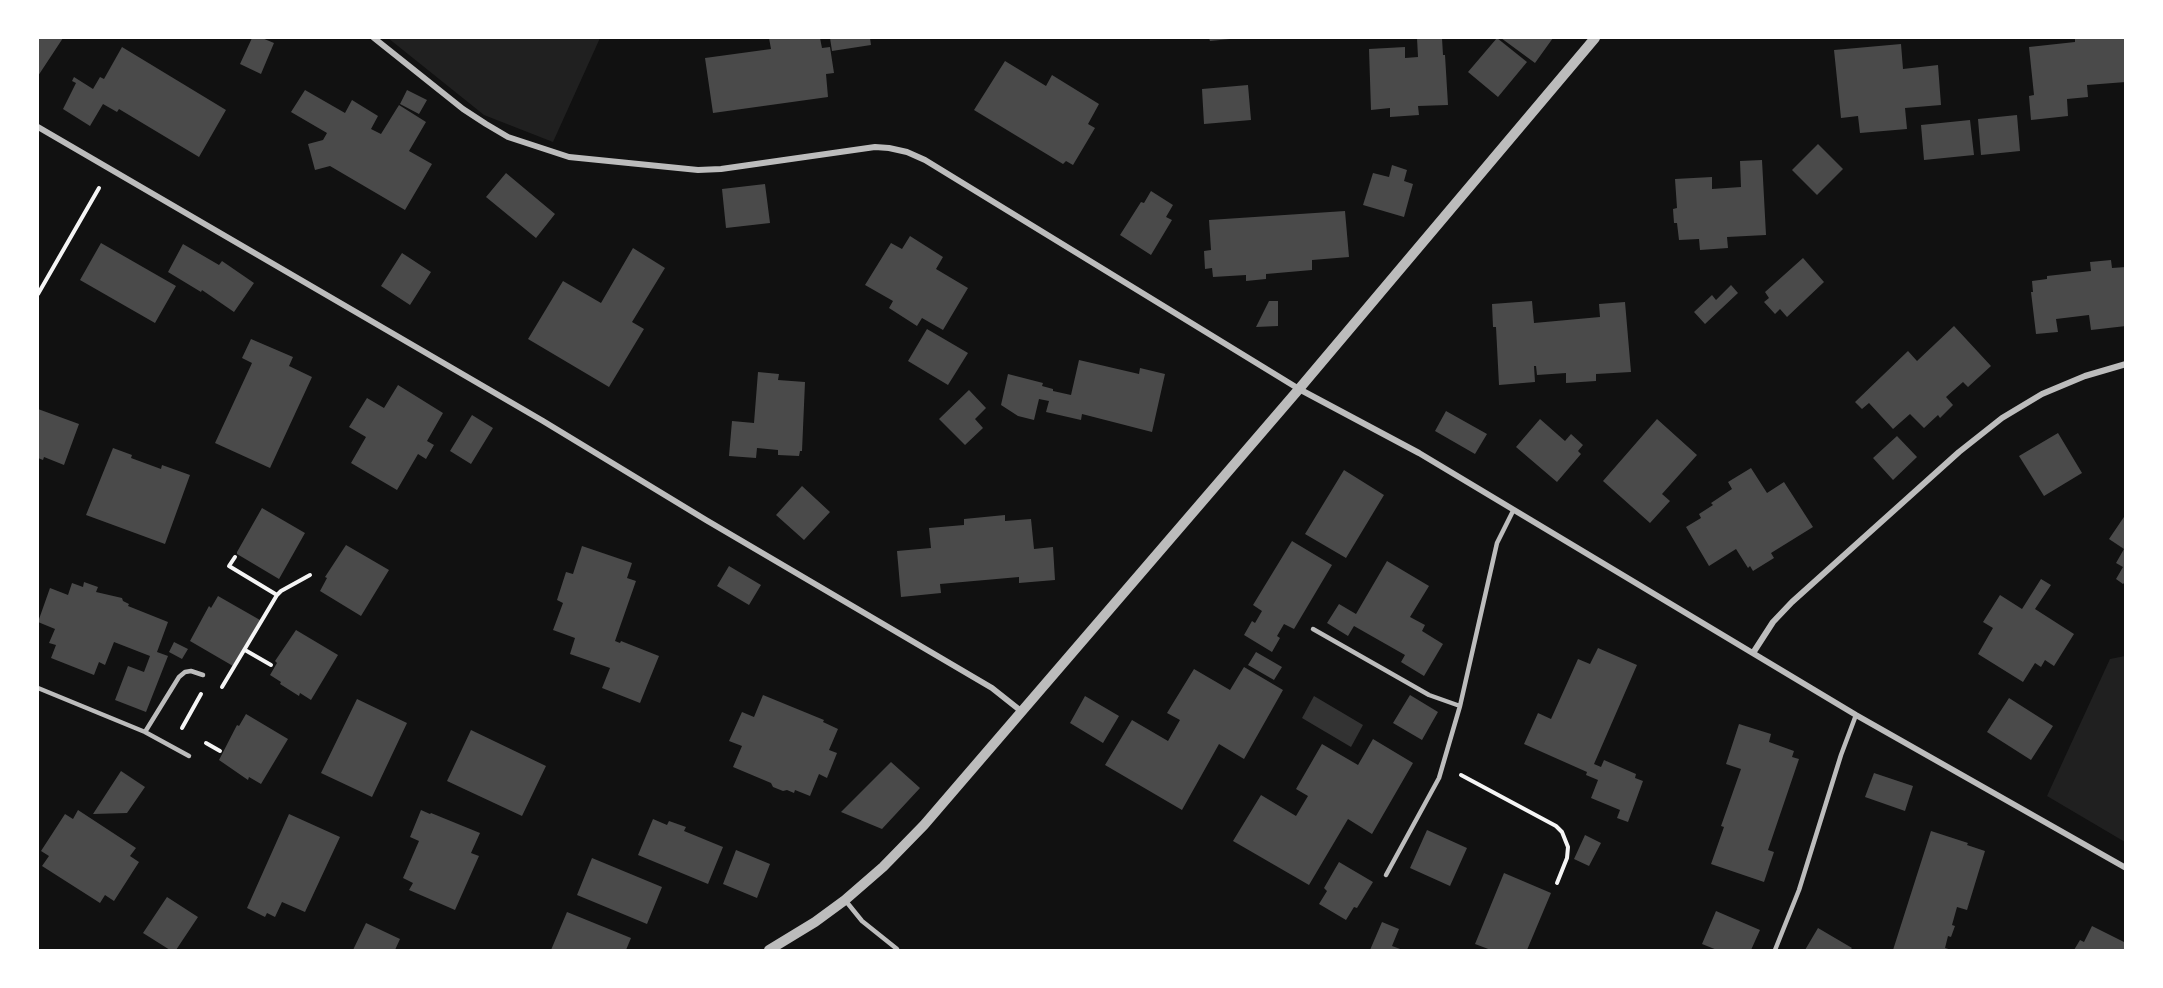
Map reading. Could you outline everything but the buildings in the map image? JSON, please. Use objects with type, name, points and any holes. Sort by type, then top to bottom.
[{"type":"street","points":[[374,38],[463,109],[486,124],[508,137],[569,157],[698,170],[721,169],[875,147],[907,152],[924,159],[1299,389],[1419,453],[1856,715],[2126,868]]},
{"type":"street","points":[[770,951],[844,900],[883,867],[924,825],[1299,389],[1595,38]]},
{"type":"street","points":[[38,127],[543,421],[992,688],[1021,711]]},
{"type":"street","points":[[1753,653],[1773,622],[1791,602],[1959,452],[2002,418],[2043,394],[2085,376],[2126,364]]},
{"type":"lane","points":[[1386,875],[1430,797],[1443,766],[1460,706],[1497,543],[1513,511]]},
{"type":"lane","points":[[1313,629],[1429,695],[1460,706]]},
{"type":"lane","points":[[145,732],[179,677],[191,671],[202,675]]},
{"type":"lane","points":[[38,688],[145,732],[189,756]]},
{"type":"lane","points":[[1774,951],[1799,890],[1841,755],[1856,715]]},
{"type":"lane","points":[[844,900],[862,921],[897,949]]},
{"type":"path","points":[[38,294],[110,169]]},
{"type":"path","points":[[235,557],[229,566],[277,595]]},
{"type":"path","points":[[216,692],[225,684],[277,595],[310,575]]},
{"type":"path","points":[[245,650],[271,665]]},
{"type":"path","points":[[190,734],[180,728],[199,692],[208,694]]},
{"type":"path","points":[[200,739],[220,751]]},
{"type":"path","points":[[1443,766],[1556,826],[1562,832],[1568,847],[1567,858],[1557,883]]},
{"type":"shaded area","points":[[388,38],[600,38],[553,142],[484,115]]},
{"type":"shaded area","points":[[2126,656],[2125,842],[2047,796],[2110,659]]},
{"type":"shaded area","points":[[1314,696],[1363,725],[1351,747],[1302,718]]}]
